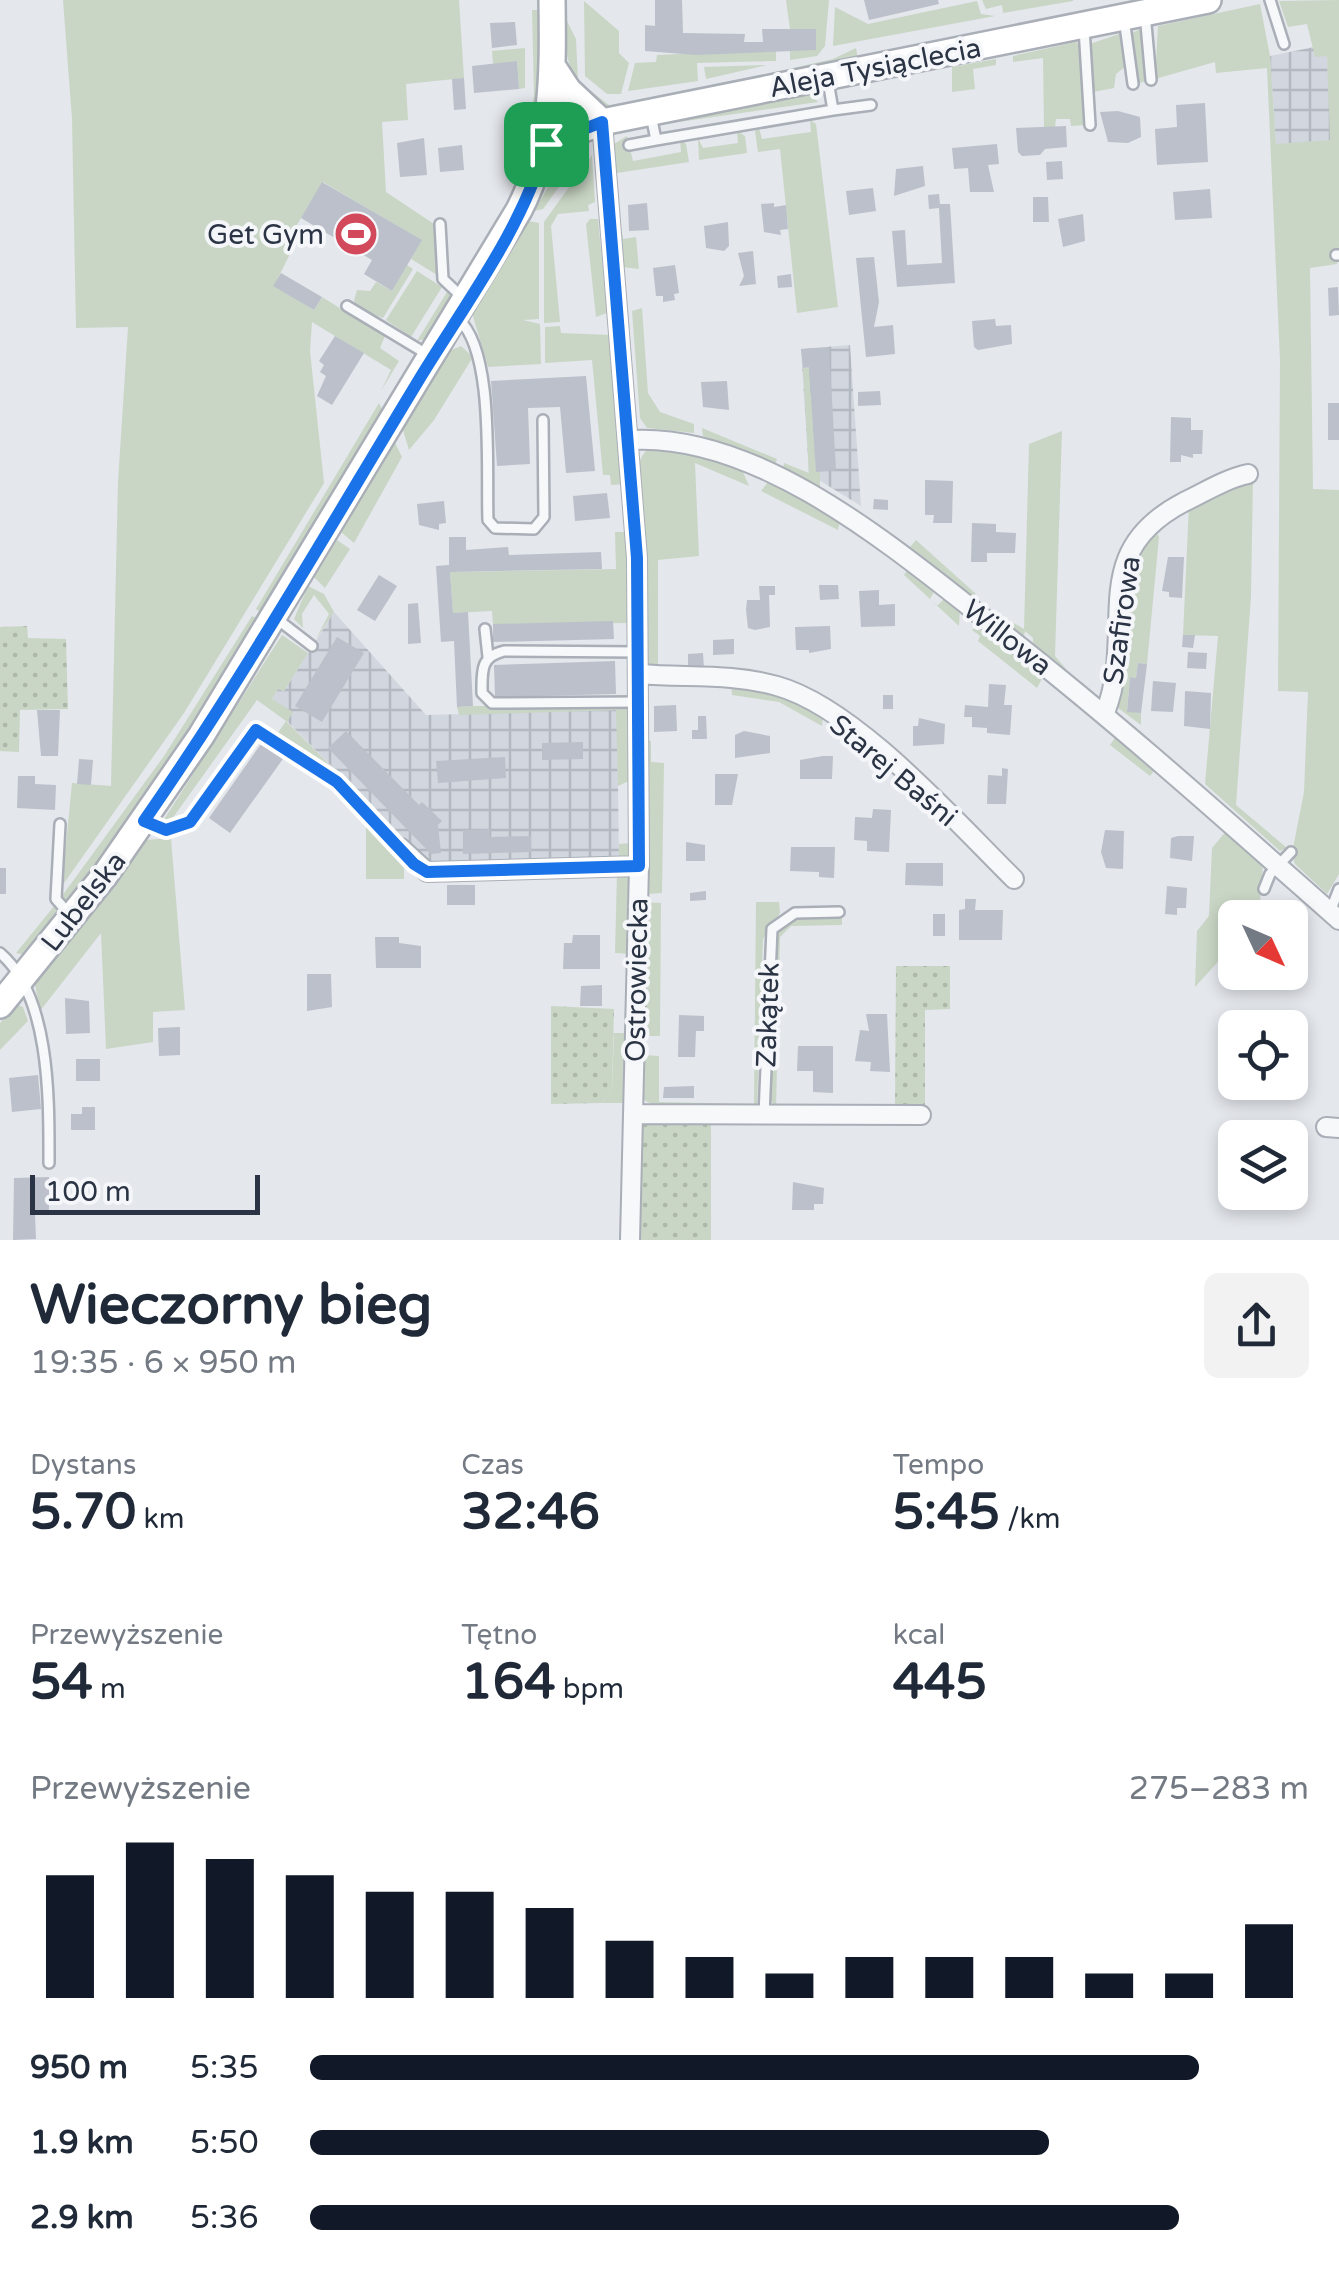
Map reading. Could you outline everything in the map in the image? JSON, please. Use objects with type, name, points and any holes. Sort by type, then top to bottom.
[{"type":"street","name":"Lubelska","points":[[0,1005],[144,821],[275,618],[524,200],[546,144],[553,67],[552,0]]},
{"type":"street","name":"Aleja Tysiąclecia","points":[[546,144],[602,122],[1208,0]]},
{"type":"street","points":[[553,67],[568,90],[602,122]]},
{"type":"street","name":"Ostrowiecka","points":[[602,122],[630,440],[640,674],[630,1240]]},
{"type":"street","name":"Willowa","points":[[630,440],[682,441],[706,447],[836,508],[1105,713],[1335,916]]},
{"type":"street","name":"Szafirowa","points":[[1105,713],[1123,572],[1132,541],[1159,515],[1248,474]]},
{"type":"street","name":"Starej Baśni","points":[[640,674],[710,674],[749,680],[808,700],[894,763],[1014,880]]},
{"type":"street","points":[[401,848],[427,872],[639,866]]},
{"type":"street","points":[[633,1114],[921,1115]]},
{"type":"lane","points":[[1270,0],[1284,44]]},
{"type":"lane","points":[[1134,14],[1152,80]]},
{"type":"lane","points":[[1133,84],[1134,14]]},
{"type":"lane","points":[[1084,25],[1090,125]]},
{"type":"lane","points":[[827,76],[833,110]]},
{"type":"lane","points":[[629,144],[870,105]]},
{"type":"lane","points":[[651,112],[656,140]]},
{"type":"lane","points":[[440,224],[444,283],[461,309],[479,356],[488,520],[495,528],[534,530],[544,517],[543,420]]},
{"type":"lane","points":[[347,306],[432,357]]},
{"type":"lane","points":[[275,618],[312,646]]},
{"type":"lane","points":[[485,629],[488,657],[482,668],[482,693],[492,703],[640,702]]},
{"type":"lane","points":[[488,657],[504,651],[639,652]]},
{"type":"lane","points":[[144,821],[166,830],[190,822],[256,730],[337,782],[401,848]]},
{"type":"lane","points":[[60,824],[56,898],[72,917]]},
{"type":"lane","points":[[1264,889],[1291,852]]},
{"type":"lane","points":[[1335,916],[1339,889]]},
{"type":"lane","name":"Zakątek","points":[[764,1115],[772,929],[795,913],[839,912]]},
{"type":"lane","points":[[0,952],[22,979],[46,1067],[49,1163]]},
{"type":"shaded area","points":[[1314,47],[1327,55],[1331,140],[1276,145],[1270,56]]},
{"type":"shaded area","points":[[850,345],[861,506],[809,474],[801,349]]},
{"type":"shaded area","points":[[334,612],[426,715],[617,710],[619,859],[428,864],[287,721],[292,713],[272,699],[278,689],[284,691]]},
{"type":"green space","points":[[63,0],[459,0],[464,78],[406,84],[408,120],[382,122],[386,192],[434,224],[437,275],[411,259],[421,240],[323,182],[295,228],[301,232],[274,286],[314,310],[322,297],[385,336],[380,348],[399,361],[381,391],[391,370],[312,322],[310,351],[324,483],[184,713],[62,886],[72,783],[111,786],[118,482],[128,327],[76,328],[72,119]]},
{"type":"green space","points":[[786,0],[829,0],[825,46],[817,56],[790,60],[790,50],[816,49],[816,30],[790,29]]},
{"type":"green space","points":[[982,0],[1073,1],[1003,13],[1002,5],[986,9]]},
{"type":"green space","points":[[1339,0],[1339,246],[1337,264],[1310,268],[1313,489],[1339,490],[1339,874],[1327,894],[1295,864],[1292,853],[1304,792],[1308,692],[1278,691],[1280,360],[1267,68],[1216,73],[1215,62],[1155,79],[1158,26],[1260,4],[1270,56],[1276,144],[1330,140],[1327,56],[1315,57],[1307,24],[1288,27],[1279,1]]},
{"type":"green space","points":[[584,1],[619,31],[619,53],[629,63],[621,94],[607,94],[585,76]]},
{"type":"green space","points":[[977,1],[981,14],[995,16],[833,46],[835,7],[868,24]]},
{"type":"green space","points":[[532,10],[541,10],[541,84],[533,143],[526,141],[534,95]]},
{"type":"green space","points":[[564,15],[576,39],[578,81],[614,109],[587,96],[578,85],[568,59]]},
{"type":"green space","points":[[1141,29],[1147,81],[1136,84],[1129,34]]},
{"type":"green space","points":[[1119,34],[1126,66],[1116,74],[1114,88],[1093,92],[1090,44]]},
{"type":"green space","points":[[1076,42],[1081,46],[1086,125],[1071,126],[1070,119],[1056,119],[1055,127],[1044,128],[1043,58],[1013,62],[1013,56]]},
{"type":"green space","points":[[525,48],[525,88],[519,89],[517,61],[493,64],[492,51]]},
{"type":"green space","points":[[856,48],[858,59],[632,104],[833,59]]},
{"type":"green space","points":[[776,50],[776,61],[697,63],[698,81],[628,91],[635,63],[656,62],[657,55]]},
{"type":"green space","points":[[996,59],[996,65],[973,69],[975,89],[952,92],[952,67]]},
{"type":"green space","points":[[767,65],[706,79],[704,67]]},
{"type":"green space","points":[[811,94],[818,102],[672,123],[673,121]]},
{"type":"green space","points":[[810,120],[816,124],[838,307],[797,313],[780,149],[758,152],[755,131],[759,128],[762,139],[811,132]]},
{"type":"green space","points":[[737,131],[745,136],[747,153],[699,160],[698,138],[703,148],[738,143]]},
{"type":"green space","points":[[627,136],[633,161],[681,152],[680,139],[686,144],[689,162],[617,173],[618,193],[613,191],[609,147]]},
{"type":"green space","points":[[580,145],[589,145],[543,209],[534,211],[563,162]]},
{"type":"green space","points":[[592,155],[595,202],[588,205],[589,211],[558,214],[551,226],[560,322],[544,323],[544,222]]},
{"type":"green space","points":[[617,206],[623,239],[636,237],[639,269],[622,267]]},
{"type":"green space","points":[[590,219],[598,219],[607,313],[596,317],[586,224]]},
{"type":"green space","points":[[528,221],[539,223],[539,319],[523,320],[540,324],[541,364],[488,367],[472,313]]},
{"type":"green space","points":[[407,265],[413,269],[383,318],[358,309],[354,301],[357,290],[370,291],[376,282],[392,291]]},
{"type":"green space","points":[[417,271],[442,287],[411,337],[386,320]]},
{"type":"green space","points":[[447,292],[454,297],[428,338],[417,341]]},
{"type":"green space","points":[[642,308],[648,393],[660,412],[694,424],[694,433],[647,428],[640,418],[632,311]]},
{"type":"green space","points":[[560,326],[561,333],[611,335],[625,484],[611,485],[610,475],[603,475],[592,360],[545,363],[545,327]]},
{"type":"green space","points":[[461,346],[473,357],[434,420],[409,450],[403,430],[449,351]]},
{"type":"green space","points":[[809,367],[820,487],[783,469],[784,463],[809,473],[803,368]]},
{"type":"green space","points":[[379,403],[384,413],[263,614],[256,609]]},
{"type":"green space","points":[[702,428],[777,459],[775,466],[703,436]]},
{"type":"green space","points":[[1062,431],[1055,656],[1067,670],[1033,643],[1025,631],[1024,636],[983,605],[1024,629],[1029,444]]},
{"type":"green space","points":[[395,443],[402,457],[354,543],[341,532]]},
{"type":"green space","points":[[660,445],[710,457],[742,470],[749,486],[695,463],[699,556],[658,560],[658,668],[651,669],[645,660],[637,480],[644,453]]},
{"type":"green space","points":[[1253,478],[1251,596],[1236,805],[1287,848],[1280,851],[1205,784],[1218,636],[1183,635],[1189,505]]},
{"type":"green space","points":[[768,482],[840,520],[838,530],[761,491]]},
{"type":"green space","points":[[1154,528],[1159,537],[1147,664],[1138,663],[1136,678],[1130,677],[1127,711],[1141,713],[1141,725],[1114,705],[1128,572]]},
{"type":"green space","points":[[615,532],[627,532],[633,623],[493,624],[492,611],[453,613],[450,572],[616,569]]},
{"type":"green space","points":[[337,540],[350,549],[325,588],[314,577]]},
{"type":"green space","points":[[916,540],[976,594],[974,597],[910,547]]},
{"type":"green space","points":[[908,569],[935,590],[931,600],[904,575]]},
{"type":"green space","points":[[308,586],[324,594],[334,612],[316,639],[329,614],[314,595],[302,614],[303,628],[294,619]]},
{"type":"green space","points":[[946,597],[960,608],[959,626],[937,606]]},
{"type":"green space","points":[[252,616],[260,620],[150,792],[67,904],[62,896],[164,756]]},
{"type":"green space","points":[[979,624],[1044,675],[1037,688],[978,641],[980,636],[972,630]]},
{"type":"green space","points":[[27,626],[28,638],[66,639],[68,709],[20,710],[19,752],[0,751],[0,627]]},
{"type":"green space","points":[[282,635],[308,653],[284,691],[278,689],[272,699],[293,712],[287,722],[428,863],[619,858],[619,844],[632,843],[633,855],[628,859],[431,868],[328,769],[277,734],[286,721],[257,700],[172,819],[163,821]]},
{"type":"green space","points":[[731,683],[776,692],[823,714],[822,726],[779,702],[732,695]]},
{"type":"green space","points":[[629,706],[631,780],[618,786],[616,710],[459,715],[457,707]]},
{"type":"green space","points":[[1117,735],[1156,768],[1150,776],[1110,745]]},
{"type":"green space","points":[[644,740],[651,741],[651,762],[664,763],[662,893],[647,894]]},
{"type":"green space","points":[[366,815],[404,863],[404,879],[366,879]]},
{"type":"green space","points":[[1227,830],[1263,863],[1260,900],[1218,900],[1218,962],[1195,987],[1197,931],[1209,916],[1212,848]]},
{"type":"green space","points":[[171,838],[185,1010],[153,1012],[153,1042],[106,1049],[101,933],[40,1011],[35,984],[138,848],[146,840]]},
{"type":"green space","points":[[617,872],[634,876],[633,954],[615,953]]},
{"type":"green space","points":[[645,902],[661,903],[660,1036],[644,1036]]},
{"type":"green space","points":[[756,902],[779,902],[780,913],[763,939],[757,1104],[749,1108],[690,1109],[646,1101],[639,1091],[642,1055],[659,1056],[659,1102],[754,1104]]},
{"type":"green space","points":[[55,905],[61,912],[25,955],[16,953]]},
{"type":"green space","points":[[842,917],[842,925],[791,926],[780,937],[778,1017],[771,1012],[776,931],[790,919]]},
{"type":"green space","points":[[896,966],[950,966],[950,1009],[925,1010],[925,1107],[895,1106]]},
{"type":"green space","points":[[15,1004],[23,1007],[28,1021],[0,1050],[0,1023]]},
{"type":"green space","points":[[551,1006],[614,1009],[612,1090],[601,1103],[551,1104]]},
{"type":"green space","points":[[778,1027],[776,1107],[770,1100],[772,1031]]},
{"type":"green space","points":[[614,1033],[630,1033],[628,1103],[601,1103],[612,1090]]},
{"type":"green space","points":[[641,1121],[711,1123],[711,1240],[641,1240]]},
{"type":"building","points":[[655,0],[682,0],[683,33],[745,34],[744,42],[763,42],[762,29],[816,29],[816,50],[696,55],[645,51],[645,25],[655,26]]},
{"type":"building","points":[[864,0],[938,0],[939,4],[869,20]]},
{"type":"building","points":[[515,22],[517,45],[492,48],[490,23]]},
{"type":"building","points":[[517,61],[519,89],[474,93],[472,66]]},
{"type":"building","points":[[464,78],[466,109],[454,110],[452,79]]},
{"type":"building","points":[[1205,103],[1208,162],[1157,165],[1155,129],[1177,127],[1176,105]]},
{"type":"building","points":[[1118,111],[1140,117],[1141,137],[1128,143],[1108,142],[1100,112]]},
{"type":"building","points":[[1066,126],[1067,147],[1045,149],[1040,155],[1022,156],[1018,152],[1016,128]]},
{"type":"building","points":[[424,138],[427,175],[400,177],[397,143]]},
{"type":"building","points":[[997,144],[999,164],[988,165],[994,192],[970,192],[968,168],[954,169],[952,148]]},
{"type":"building","points":[[462,145],[464,170],[440,172],[438,148]]},
{"type":"building","points":[[1062,161],[1063,179],[1047,180],[1046,162]]},
{"type":"building","points":[[923,166],[925,186],[894,196],[896,169]]},
{"type":"building","points":[[322,182],[422,240],[392,291],[364,274],[372,260],[301,218]]},
{"type":"building","points":[[873,188],[876,211],[849,215],[846,191]]},
{"type":"building","points":[[1210,189],[1212,218],[1175,220],[1173,192]]},
{"type":"building","points":[[939,194],[940,204],[950,204],[955,283],[897,287],[892,231],[905,230],[907,265],[942,263],[939,208],[929,209],[928,195]]},
{"type":"building","points":[[1033,197],[1048,197],[1049,222],[1033,222]]},
{"type":"building","points":[[647,203],[649,230],[629,231],[628,205]]},
{"type":"building","points":[[774,203],[774,207],[786,205],[788,229],[780,230],[781,235],[764,232],[761,204]]},
{"type":"building","points":[[1083,214],[1085,241],[1063,247],[1058,219]]},
{"type":"building","points":[[728,222],[729,246],[724,251],[706,248],[704,226]]},
{"type":"building","points":[[753,251],[756,284],[739,286],[744,276],[738,253]]},
{"type":"building","points":[[874,257],[879,302],[874,327],[893,325],[895,354],[866,357],[856,258]]},
{"type":"building","points":[[675,265],[679,293],[674,294],[675,300],[663,302],[663,296],[656,296],[653,268]]},
{"type":"building","points":[[281,273],[322,297],[314,310],[273,286]]},
{"type":"building","points":[[791,274],[792,287],[778,288],[777,276]]},
{"type":"building","points":[[1338,287],[1339,315],[1329,316],[1328,288]]},
{"type":"building","points":[[995,319],[996,326],[1011,325],[1012,344],[978,350],[974,347],[972,321]]},
{"type":"building","points":[[335,336],[364,353],[332,405],[317,396],[326,376],[320,372],[324,365],[319,361]]},
{"type":"building","points":[[829,347],[836,470],[816,472],[809,367],[803,368],[801,349]]},
{"type":"building","points":[[586,376],[595,471],[566,473],[560,407],[528,408],[530,464],[497,466],[491,381]]},
{"type":"building","points":[[727,381],[729,410],[703,407],[701,382]]},
{"type":"building","points":[[880,391],[881,405],[858,406],[858,392]]},
{"type":"building","points":[[1328,403],[1339,403],[1339,440],[1328,440]]},
{"type":"building","points":[[1171,417],[1191,418],[1191,430],[1203,430],[1202,454],[1193,454],[1193,458],[1181,455],[1181,462],[1170,462]]},
{"type":"building","points":[[925,480],[953,481],[952,523],[933,523],[934,515],[925,515]]},
{"type":"building","points":[[607,493],[610,518],[575,521],[573,496]]},
{"type":"building","points":[[874,499],[888,500],[888,510],[873,509]]},
{"type":"building","points":[[444,501],[446,523],[439,524],[439,530],[419,525],[417,504]]},
{"type":"building","points":[[972,523],[996,524],[996,532],[1016,533],[1015,553],[987,553],[987,562],[971,562]]},
{"type":"building","points":[[449,537],[466,537],[466,550],[508,547],[509,555],[601,552],[602,569],[450,572],[453,613],[468,612],[473,706],[457,707],[454,641],[441,642],[436,566],[449,565]]},
{"type":"building","points":[[1168,557],[1184,557],[1182,598],[1169,597],[1169,592],[1162,591]]},
{"type":"building","points":[[379,575],[397,586],[375,621],[357,610]]},
{"type":"building","points":[[819,585],[838,585],[839,599],[820,600]]},
{"type":"building","points":[[759,586],[775,586],[775,595],[769,595],[770,627],[755,630],[748,628],[746,610],[747,600],[760,600]]},
{"type":"building","points":[[879,590],[879,605],[895,604],[895,626],[861,627],[859,591]]},
{"type":"building","points":[[418,603],[421,643],[408,644],[408,604]]},
{"type":"building","points":[[613,621],[614,639],[493,642],[493,624]]},
{"type":"building","points":[[830,626],[831,649],[809,653],[796,650],[795,627]]},
{"type":"building","points":[[1183,635],[1195,635],[1193,648],[1182,647]]},
{"type":"building","points":[[337,637],[364,653],[322,722],[295,706]]},
{"type":"building","points":[[734,639],[734,654],[713,655],[713,640]]},
{"type":"building","points":[[1188,652],[1207,653],[1206,669],[1187,668]]},
{"type":"building","points":[[703,653],[704,669],[688,670],[688,654]]},
{"type":"building","points":[[615,661],[616,694],[495,697],[494,665]]},
{"type":"building","points":[[1138,663],[1147,664],[1141,713],[1127,712],[1130,677],[1136,678]]},
{"type":"building","points":[[1153,681],[1176,683],[1173,712],[1151,711]]},
{"type":"building","points":[[989,684],[1006,685],[1004,705],[1012,705],[1010,735],[987,733],[987,728],[972,727],[972,717],[964,717],[965,705],[988,707]]},
{"type":"building","points":[[1185,691],[1211,693],[1210,729],[1184,726]]},
{"type":"building","points":[[883,695],[893,695],[893,709],[883,709]]},
{"type":"building","points":[[676,705],[677,731],[654,732],[654,706]]},
{"type":"building","points":[[37,710],[60,710],[58,756],[41,756]]},
{"type":"building","points":[[698,716],[706,716],[707,739],[692,739],[692,730],[698,730]]},
{"type":"building","points":[[919,718],[945,724],[944,744],[913,746],[913,726],[918,726]]},
{"type":"building","points":[[346,731],[419,805],[422,802],[442,821],[438,825],[441,853],[431,854],[328,748]]},
{"type":"building","points":[[744,731],[770,736],[770,753],[735,758],[735,735]]},
{"type":"building","points":[[263,741],[285,756],[230,833],[209,818]]},
{"type":"building","points":[[583,742],[583,759],[542,760],[542,743]]},
{"type":"building","points":[[833,756],[832,779],[800,779],[800,760]]},
{"type":"building","points":[[505,757],[506,778],[438,783],[436,761]]},
{"type":"building","points":[[79,759],[93,760],[91,785],[77,784]]},
{"type":"building","points":[[1002,768],[1008,769],[1006,804],[987,804],[988,775],[1002,776]]},
{"type":"building","points":[[715,774],[738,774],[732,805],[715,805]]},
{"type":"building","points":[[18,776],[35,776],[35,784],[56,785],[55,810],[17,808]]},
{"type":"building","points":[[873,809],[891,810],[889,852],[867,851],[867,841],[854,840],[855,817],[872,818]]},
{"type":"building","points":[[490,829],[490,837],[531,836],[531,852],[463,854],[463,830]]},
{"type":"building","points":[[1105,830],[1124,831],[1123,869],[1106,868],[1101,852]]},
{"type":"building","points":[[1194,836],[1192,861],[1170,858],[1171,838]]},
{"type":"building","points":[[686,842],[705,845],[705,861],[686,861]]},
{"type":"building","points":[[791,847],[835,847],[834,878],[819,877],[819,872],[790,871]]},
{"type":"building","points":[[906,863],[943,863],[943,886],[905,885]]},
{"type":"building","points":[[0,868],[6,868],[6,894],[0,894]]},
{"type":"building","points":[[447,885],[475,885],[475,905],[447,905]]},
{"type":"building","points":[[1167,886],[1187,888],[1186,908],[1177,908],[1177,915],[1165,914]]},
{"type":"building","points":[[706,891],[706,900],[690,901],[690,893]]},
{"type":"building","points":[[965,899],[976,899],[975,910],[1003,910],[1002,940],[959,940],[959,910],[965,909]]},
{"type":"building","points":[[933,914],[945,914],[945,936],[933,936]]},
{"type":"building","points":[[573,935],[600,935],[600,969],[563,969],[564,943],[572,943]]},
{"type":"building","points":[[375,937],[399,937],[399,943],[421,946],[421,968],[376,968]]},
{"type":"building","points":[[307,974],[331,974],[332,1007],[307,1011]]},
{"type":"building","points":[[602,985],[602,1006],[580,1006],[581,986]]},
{"type":"building","points":[[65,998],[89,1001],[90,1033],[66,1034]]},
{"type":"building","points":[[866,1014],[887,1014],[890,1072],[870,1071],[871,1062],[855,1061],[860,1030],[869,1031]]},
{"type":"building","points":[[679,1015],[704,1016],[704,1031],[696,1031],[695,1057],[678,1057]]},
{"type":"building","points":[[180,1027],[180,1055],[159,1056],[158,1028]]},
{"type":"building","points":[[798,1046],[833,1046],[833,1093],[813,1092],[813,1071],[797,1071]]},
{"type":"building","points":[[76,1059],[100,1059],[100,1081],[76,1081]]},
{"type":"building","points":[[38,1075],[41,1109],[12,1112],[9,1078]]},
{"type":"building","points":[[694,1086],[694,1098],[663,1098],[664,1087]]},
{"type":"building","points":[[82,1107],[95,1107],[95,1130],[71,1130],[71,1114],[82,1114]]},
{"type":"building","points":[[49,1177],[49,1213],[35,1214],[36,1239],[13,1240],[14,1178]]},
{"type":"building","points":[[793,1182],[824,1188],[823,1204],[814,1204],[814,1210],[792,1210]]},
{"type":"place","name":"Get Gym","points":[[356,234]]},
{"type":"route","points":[[602,122],[637,558],[639,866],[421,870],[337,782],[256,730],[190,822],[158,830],[144,821],[240,676],[466,300],[530,190],[546,144],[602,122]]}]
